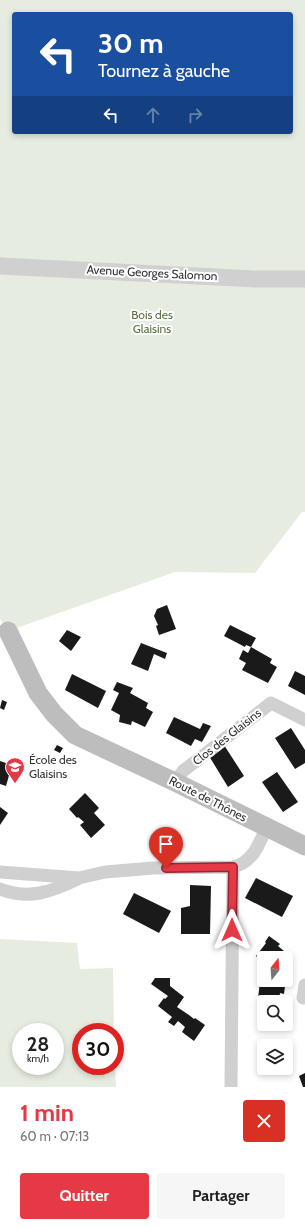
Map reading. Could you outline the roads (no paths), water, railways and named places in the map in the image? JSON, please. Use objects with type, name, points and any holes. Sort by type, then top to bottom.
[{"type":"main road","name":"Route de Thônes","points":[[4,625],[38,693],[54,714],[75,735],[305,846]]},
{"type":"street","name":"Avenue Georges Salomon","points":[[0,266],[256,279],[305,279]]},
{"type":"street","name":"Clos des Glaisins","points":[[175,782],[183,771],[271,703],[305,720]]},
{"type":"street","points":[[0,889],[11,893],[32,895],[60,888],[79,878],[105,872],[153,868],[233,867],[244,864],[248,860],[259,843],[266,828]]},
{"type":"street","points":[[231,1087],[233,867]]},
{"type":"street","points":[[0,872],[79,878]]},
{"type":"place","name":"École des Glaisins","points":[[15,784]]},
{"type":"park label","name":"Bois des Glaisins","points":[[152,322]]}]
